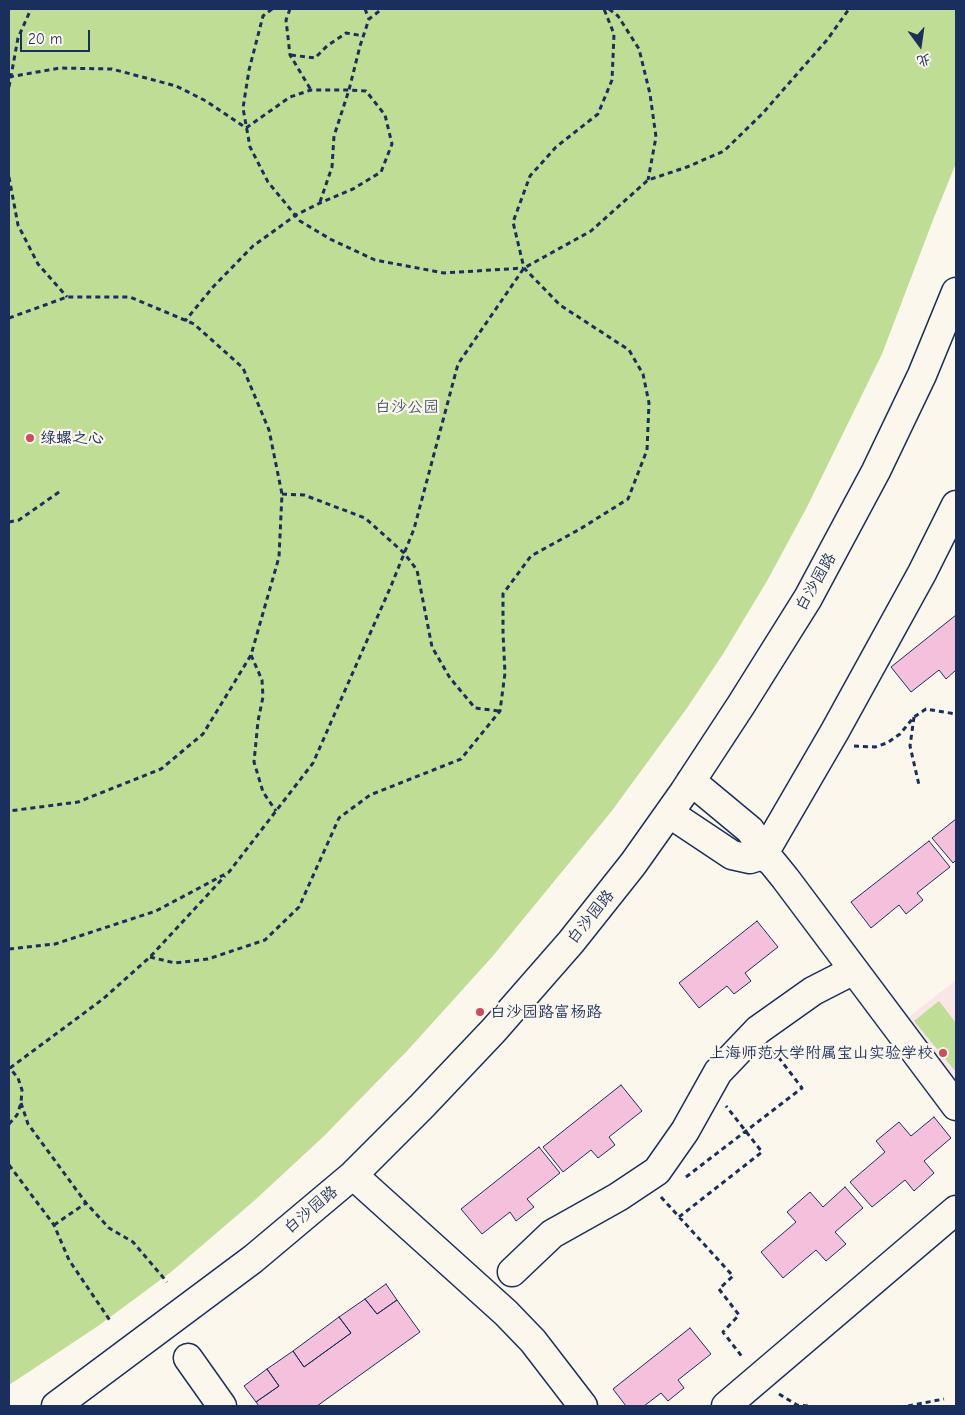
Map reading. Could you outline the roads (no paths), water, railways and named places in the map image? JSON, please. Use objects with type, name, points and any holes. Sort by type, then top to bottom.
[{"type":"street","name":"白沙园路","points":[[56,1406],[254,1258],[353,1175],[494,1030],[558,957],[633,864],[669,813],[741,705],[808,598],[876,472],[922,375],[956,292]]},
{"type":"street","points":[[669,813],[732,855],[750,859],[763,855],[917,581],[956,505]]},
{"type":"street","points":[[691,781],[750,830],[759,842],[763,855],[772,862],[785,878],[956,1106]]},
{"type":"street","points":[[512,1272],[552,1234],[618,1197],[657,1189],[657,1171],[685,1130],[718,1072],[758,1030],[813,991],[854,970]]},
{"type":"street","points":[[353,1175],[506,1313],[533,1341],[583,1406]]},
{"type":"street","points":[[726,1406],[956,1210]]},
{"type":"street","points":[[188,1358],[222,1406]]},
{"type":"place","name":"绿螺之心","points":[[30,438]]},
{"type":"place","name":"白沙园路富杨路","points":[[480,1012]]},
{"type":"place","name":"上海师范大学附属宝山实验学校","points":[[943,1053]]},
{"type":"park label","name":"白沙公园","points":[[407,407]]}]
